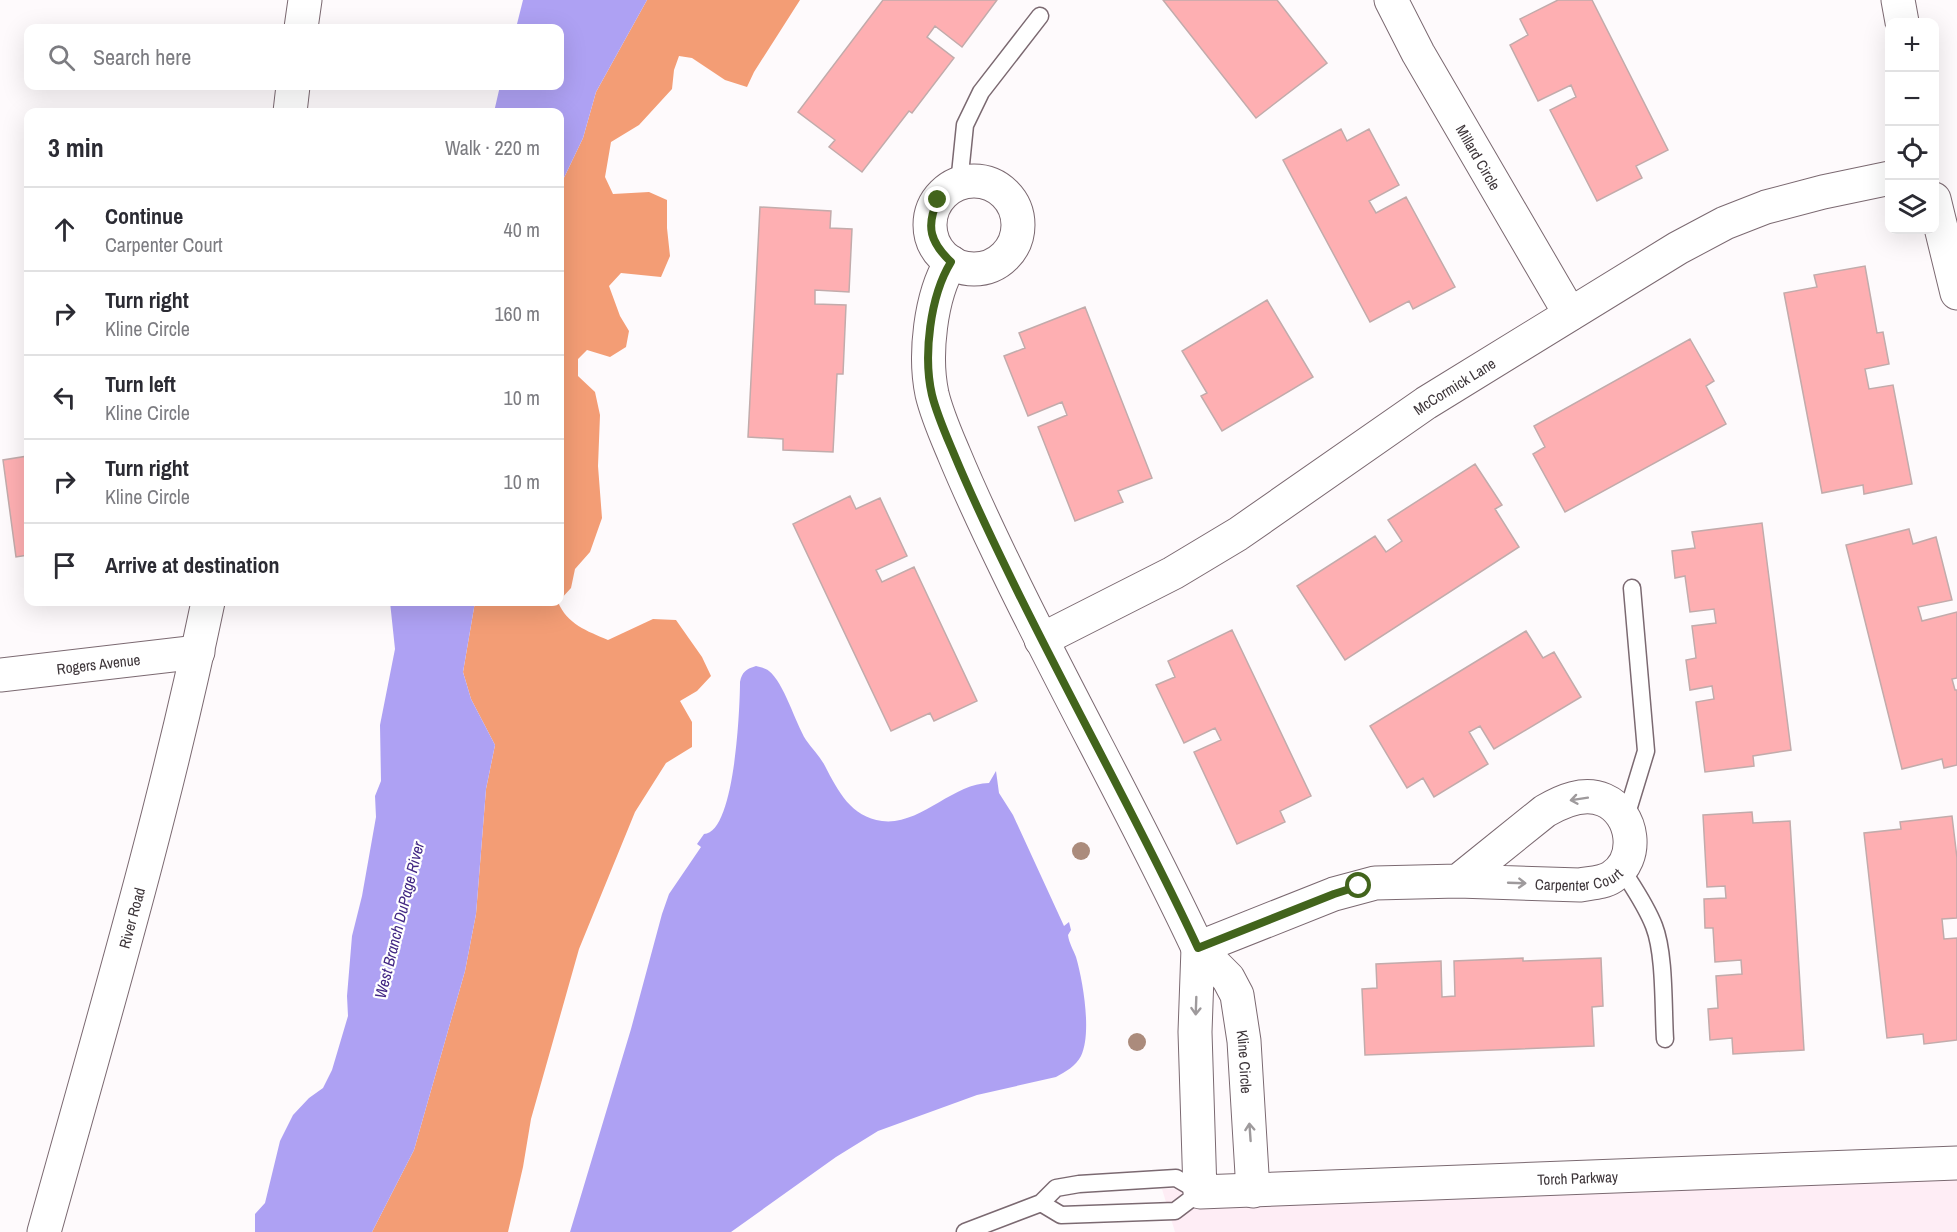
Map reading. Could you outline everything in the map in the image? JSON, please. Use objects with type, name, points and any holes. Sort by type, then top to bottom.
[{"type":"street","points":[[302,24],[305,0]]},
{"type":"street","name":"Millard Circle","points":[[1391,0],[1418,53],[1570,314]]},
{"type":"street","points":[[1898,0],[1901,18]]},
{"type":"street","points":[[290,108],[293,90]]},
{"type":"street","name":"McCormick Lane","points":[[1041,640],[1173,573],[1238,534],[1426,403],[1678,248],[1725,222],[1766,207],[1885,179]]},
{"type":"street","points":[[973,181],[986,182],[999,189],[1009,197],[1016,211],[1017,236],[1011,249],[1002,259],[978,268],[963,267],[951,262],[938,250],[933,239],[930,223],[932,211],[938,200],[946,191],[959,184],[973,181]]},
{"type":"street","points":[[1939,216],[1957,293]]},
{"type":"street","name":"Kline Circle","points":[[951,262],[942,276],[929,342],[928,369],[932,395],[941,424],[958,466],[1041,640],[1198,948],[1228,978],[1237,995],[1244,1041],[1253,1191]]},
{"type":"street","name":"River Road","points":[[44,1232],[144,868],[198,652],[207,606]]},
{"type":"street","name":"Rogers Avenue","points":[[0,675],[198,652]]},
{"type":"street","points":[[1458,881],[1545,811],[1560,802],[1585,797],[1604,800],[1616,808],[1625,820]]},
{"type":"street","name":"Carpenter Court","points":[[1198,948],[1359,886],[1392,881],[1580,885],[1611,877],[1629,858],[1631,846],[1625,820]]},
{"type":"street","name":"Kline Circle","points":[[1198,948],[1195,1032],[1200,1192]]},
{"type":"street","name":"Torch Parkway","points":[[1200,1192],[1957,1163]]},
{"type":"lane","points":[[959,184],[964,125],[981,92],[1040,16]]},
{"type":"lane","points":[[1625,820],[1646,751],[1632,588]]},
{"type":"lane","points":[[1621,868],[1655,927],[1661,965],[1665,1039]]},
{"type":"lane","points":[[964,1232],[1041,1203],[1056,1188],[1079,1184],[1176,1178],[1200,1192],[1175,1211],[1061,1215],[1041,1203]]},
{"type":"shaded area","points":[[647,0],[800,0],[754,72],[747,87],[725,80],[692,58],[679,56],[674,70],[672,89],[639,125],[611,142],[605,177],[613,194],[649,192],[667,200],[670,256],[661,277],[621,273],[609,286],[620,316],[629,331],[626,347],[610,357],[587,350],[578,359],[578,376],[595,392],[600,415],[598,466],[602,518],[590,552],[575,569],[571,588],[564,596],[564,178],[583,138],[596,92]]},
{"type":"shaded area","points":[[474,606],[560,606],[572,621],[585,630],[608,640],[653,619],[676,620],[702,657],[711,676],[697,691],[680,701],[692,722],[692,747],[666,763],[635,812],[579,949],[531,1119],[508,1232],[372,1232],[414,1150],[465,971],[476,914],[486,789],[495,745],[471,699],[463,672]]},
{"type":"shaded area","points":[[1957,1157],[1957,1232],[1175,1232],[1162,1189]]},
{"type":"water","points":[[523,0],[647,0],[596,92],[583,138],[564,178],[564,108],[495,108],[499,90],[564,90],[564,24],[517,24]]},
{"type":"water","name":"West Branch DuPage River","points":[[390,606],[474,606],[463,672],[471,699],[495,745],[486,789],[476,914],[465,971],[414,1150],[372,1232],[255,1232],[255,1214],[265,1203],[280,1141],[293,1115],[309,1098],[323,1088],[332,1070],[348,1016],[347,996],[352,936],[362,896],[376,817],[375,796],[381,781],[380,725],[395,649]]},
{"type":"water","points":[[756,666],[769,671],[780,684],[806,740],[823,762],[835,785],[847,801],[871,819],[896,821],[910,817],[962,790],[989,783],[996,771],[999,793],[1013,815],[1064,926],[1069,922],[1071,930],[1068,935],[1079,967],[1084,993],[1086,1034],[1081,1056],[1073,1066],[1056,1077],[977,1095],[878,1131],[836,1157],[731,1232],[570,1232],[669,894],[701,847],[697,844],[704,834],[714,828],[723,813],[734,767],[740,682],[745,671]]},
{"type":"building","points":[[883,0],[997,0],[962,47],[935,26],[927,37],[954,58],[912,113],[909,111],[862,172],[829,147],[835,140],[798,112]]},
{"type":"building","points":[[1163,0],[1277,0],[1327,63],[1256,118]]},
{"type":"building","points":[[1558,0],[1592,0],[1668,150],[1636,166],[1642,178],[1597,201],[1550,110],[1576,97],[1571,85],[1538,101],[1510,45],[1528,35],[1520,19]]},
{"type":"building","points":[[1341,129],[1347,141],[1369,129],[1399,185],[1369,201],[1376,213],[1406,197],[1455,287],[1413,309],[1409,301],[1370,322],[1283,160]]},
{"type":"building","points":[[760,207],[831,211],[830,228],[852,229],[849,292],[815,290],[815,304],[846,305],[843,374],[837,374],[833,452],[783,450],[783,439],[748,437]]},
{"type":"building","points":[[1865,266],[1877,333],[1883,332],[1889,364],[1865,369],[1869,389],[1893,385],[1912,484],[1864,494],[1863,485],[1822,493],[1784,293],[1817,287],[1814,275]]},
{"type":"building","points":[[1267,300],[1313,377],[1222,431],[1201,396],[1207,393],[1182,351]]},
{"type":"building","points":[[1085,307],[1152,478],[1118,491],[1123,502],[1075,521],[1038,427],[1067,415],[1062,402],[1028,416],[1004,356],[1025,348],[1019,333]]},
{"type":"building","points":[[1690,339],[1714,381],[1706,386],[1726,424],[1565,512],[1533,454],[1545,447],[1534,426]]},
{"type":"building","points":[[24,457],[24,556],[16,557],[3,460]]},
{"type":"building","points":[[1475,464],[1502,505],[1495,509],[1519,547],[1345,660],[1297,586],[1375,536],[1386,552],[1402,541],[1388,520]]},
{"type":"building","points":[[850,496],[856,509],[880,498],[907,556],[876,570],[882,582],[914,567],[977,701],[934,721],[930,713],[891,731],[793,524]]},
{"type":"building","points":[[1762,523],[1791,750],[1753,756],[1754,766],[1705,772],[1696,702],[1714,699],[1712,686],[1690,690],[1686,660],[1696,658],[1692,626],[1716,623],[1714,609],[1690,612],[1685,576],[1675,578],[1672,551],[1695,548],[1692,532]]},
{"type":"building","points":[[1909,529],[1913,544],[1936,537],[1952,600],[1918,607],[1922,621],[1957,612],[1957,678],[1952,679],[1955,690],[1957,690],[1957,765],[1944,768],[1942,759],[1902,769],[1846,545]]},
{"type":"building","points":[[1232,630],[1311,796],[1280,811],[1285,822],[1237,844],[1194,752],[1221,740],[1215,728],[1184,743],[1156,685],[1175,677],[1168,661]]},
{"type":"building","points":[[1526,631],[1543,658],[1554,652],[1581,697],[1494,749],[1480,726],[1469,732],[1488,764],[1434,797],[1423,778],[1407,788],[1370,726]]},
{"type":"building","points":[[1752,812],[1753,823],[1790,821],[1804,1050],[1733,1054],[1732,1038],[1710,1040],[1708,1009],[1718,1008],[1716,976],[1742,974],[1741,960],[1715,962],[1713,928],[1705,928],[1704,899],[1726,898],[1725,886],[1707,887],[1703,815]]},
{"type":"building","points":[[1952,816],[1957,858],[1957,918],[1942,919],[1944,939],[1957,938],[1957,1040],[1924,1044],[1923,1034],[1887,1038],[1864,833],[1901,829],[1900,822]]},
{"type":"building","points":[[1523,958],[1523,961],[1601,958],[1603,1006],[1592,1007],[1594,1046],[1365,1055],[1362,989],[1377,988],[1376,964],[1441,961],[1442,997],[1455,996],[1454,961]]},
{"type":"route","points":[[938,200],[932,211],[930,223],[933,239],[938,250],[951,262],[942,276],[937,297],[929,342],[928,369],[932,395],[941,424],[958,466],[1041,640],[1198,948],[1359,886]]}]
